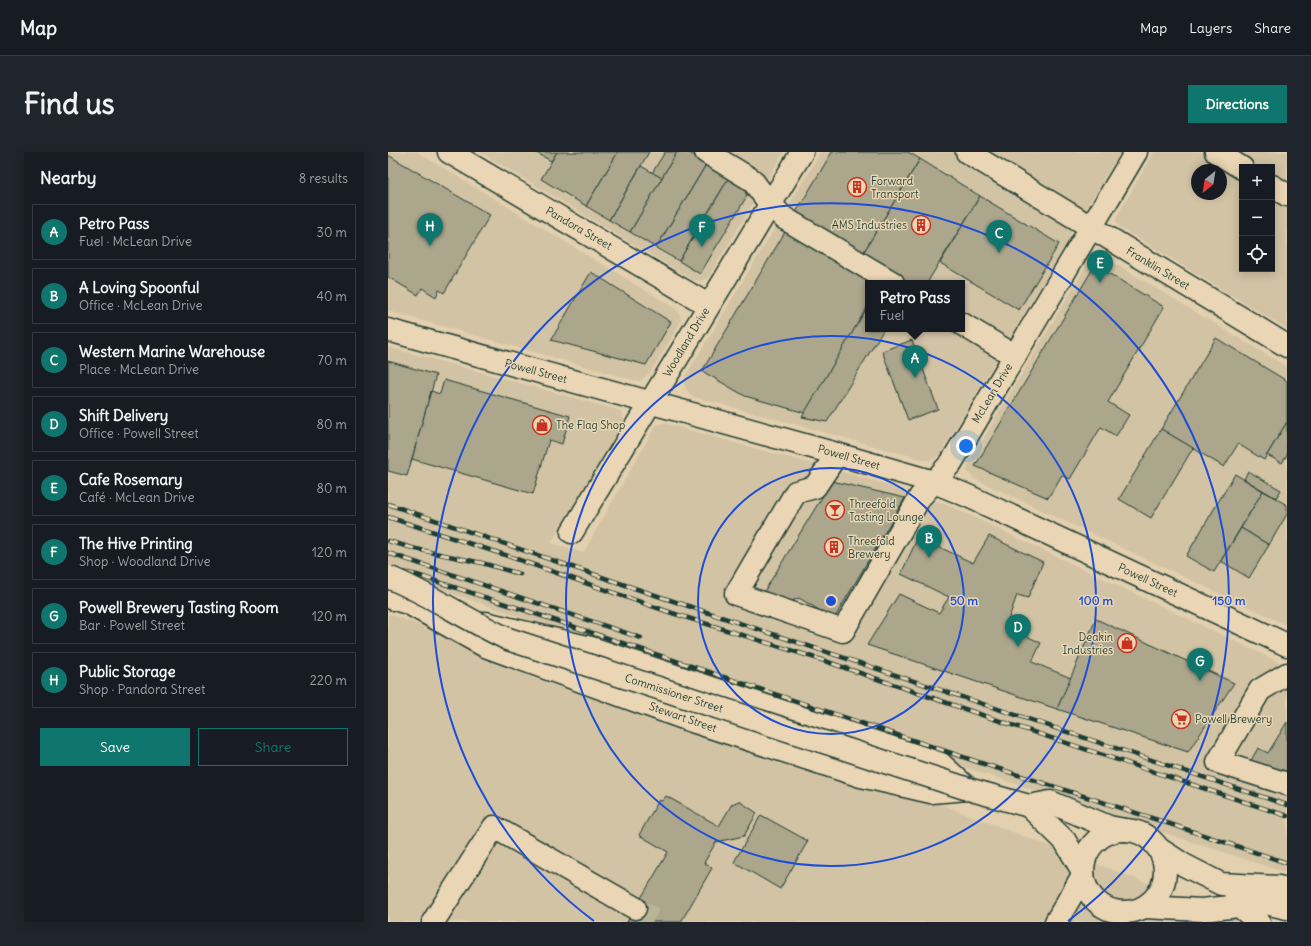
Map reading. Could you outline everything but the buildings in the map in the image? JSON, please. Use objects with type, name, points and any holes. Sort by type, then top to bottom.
[{"type":"street","name":"Pandora Street","points":[[449,152],[708,305]]},
{"type":"street","points":[[706,152],[752,180],[770,204],[784,218],[888,280]]},
{"type":"street","name":"Woodland Drive","points":[[572,532],[802,152]]},
{"type":"street","name":"Franklin Street","points":[[967,152],[1287,346]]},
{"type":"street","name":"McLean Drive","points":[[837,454],[815,487],[796,492],[736,594],[843,631],[920,497],[951,463],[1136,152]]},
{"type":"street","points":[[1216,152],[1239,166]]},
{"type":"street","points":[[1275,188],[1287,195]]},
{"type":"street","points":[[965,326],[1015,356]]},
{"type":"street","name":"Powell Street","points":[[388,330],[934,482],[968,496],[1287,645]]},
{"type":"street","name":"Commissioner Street","points":[[388,577],[411,586],[484,628],[508,639],[968,789]]},
{"type":"street","name":"Stewart Street","points":[[388,597],[410,604],[591,648],[941,764],[968,789]]},
{"type":"street","name":"Stewart Street","points":[[410,604],[484,646],[701,724],[861,776],[931,792],[968,789],[1029,806]]},
{"type":"street","points":[[1287,674],[1260,690],[1218,762],[1287,784]]},
{"type":"street","points":[[1029,806],[1050,802],[1109,827],[1138,832],[1150,839],[1159,849],[1184,865],[1221,884],[1243,902],[1259,922]]},
{"type":"street","points":[[1029,806],[1065,841],[1083,873]]},
{"type":"street","points":[[433,922],[494,827],[635,908]]},
{"type":"street","points":[[1125,830],[1112,831],[1100,837],[1091,846],[1085,857],[1083,873],[1084,884],[1090,896],[1101,906],[1124,915],[1202,910],[1243,902],[1277,905],[1287,908]]},
{"type":"street","points":[[1124,915],[1155,899],[1162,888],[1166,875],[1164,861],[1159,849]]},
{"type":"street","points":[[1056,922],[1083,873]]},
{"type":"street","points":[[1221,884],[1279,888],[1287,890]]},
{"type":"shaded area","points":[[388,152],[417,152],[676,309],[681,320],[679,325],[650,373],[640,381],[634,380],[388,311]]},
{"type":"shaded area","points":[[480,152],[784,152],[708,278],[700,281],[693,280]]},
{"type":"shaded area","points":[[821,152],[1121,152],[1069,236],[1287,367],[1287,625],[975,479],[967,470],[968,464],[1088,263],[1063,249],[940,454],[935,459],[925,460],[692,396],[686,389],[684,382],[685,377]]},
{"type":"shaded area","points":[[1154,152],[1287,152],[1287,329],[1118,226],[1116,221],[1117,216]]},
{"type":"shaded area","points":[[388,347],[618,410],[622,413],[624,422],[551,543],[583,553],[655,427],[663,423],[903,489],[910,495],[832,635],[849,641],[926,507],[936,501],[952,507],[1287,666],[1287,873],[970,769],[388,572]]},
{"type":"shaded area","points":[[388,613],[613,702],[921,797],[1249,922],[388,922]]},
{"type":"tunnel","points":[[635,908],[660,922]]},
{"type":"railway","points":[[388,504],[634,588],[1287,805]]},
{"type":"railway","points":[[388,517],[505,555],[672,613],[825,661],[988,717],[1287,816]]},
{"type":"railway","points":[[388,541],[416,549],[482,563],[520,574]]},
{"type":"railway","points":[[388,553],[641,638]]},
{"type":"railway","points":[[388,569],[417,575],[515,607],[984,764],[1287,863]]},
{"type":"place","name":"Forward Transport","points":[[857,187]]},
{"type":"place","name":"AMS Industries","points":[[921,225]]},
{"type":"place","name":"Public Storage","points":[[430,246]]},
{"type":"place","name":"The Hive Printing","points":[[702,247]]},
{"type":"place","name":"Western Marine Warehouse","points":[[999,253]]},
{"type":"place","name":"Cafe Rosemary","points":[[1100,283]]},
{"type":"place","name":"Petro Pass","points":[[915,378]]},
{"type":"place","name":"The Flag Shop","points":[[542,425]]},
{"type":"place","name":"Threefold Tasting Lounge","points":[[835,510]]},
{"type":"place","name":"Threefold Brewery","points":[[834,547]]},
{"type":"place","name":"A Loving Spoonful","points":[[929,558]]},
{"type":"place","name":"Deakin Industries","points":[[1127,643]]},
{"type":"place","name":"Shift Delivery","points":[[1018,647]]},
{"type":"place","name":"Powell Brewery Tasting Room","points":[[1200,681]]},
{"type":"place","name":"Powell Brewery","points":[[1181,719]]}]
